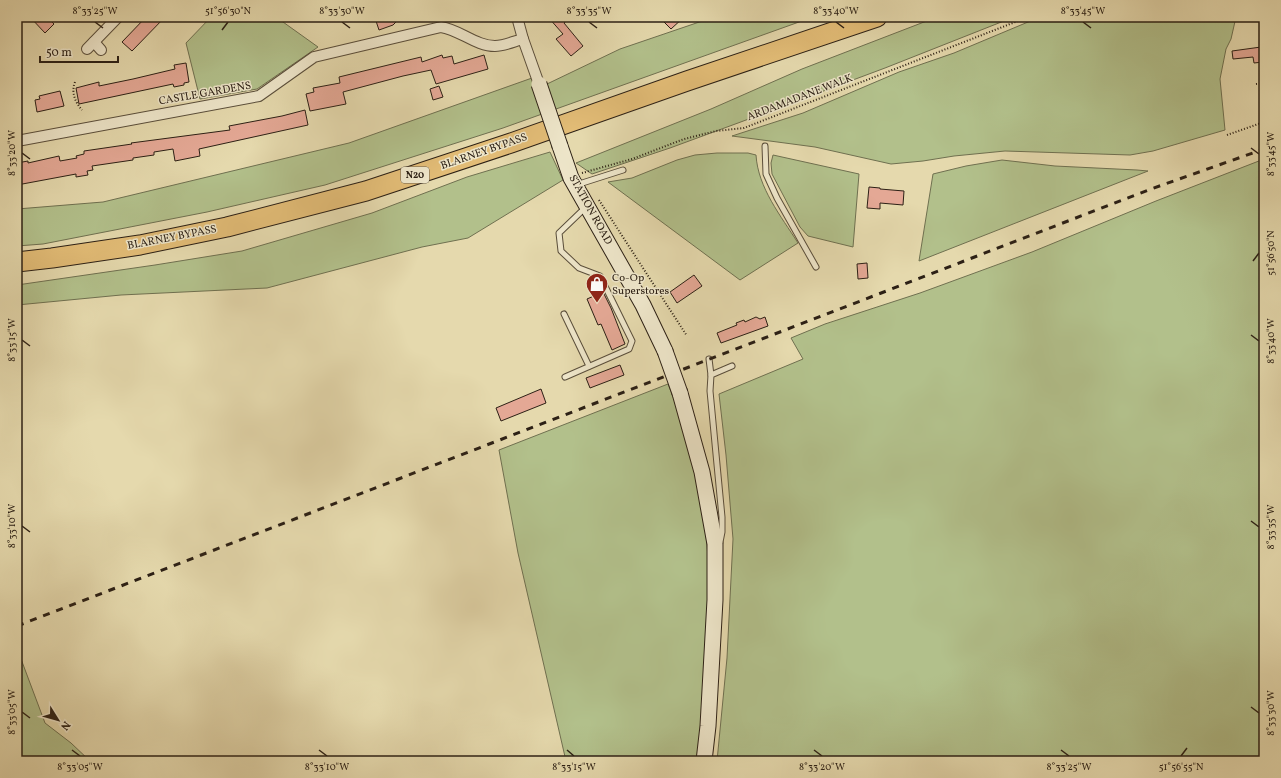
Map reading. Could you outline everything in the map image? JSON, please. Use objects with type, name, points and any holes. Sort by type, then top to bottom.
[{"type":"highway","name":"BLARNEY BYPASS","points":[[17,262],[140,245],[220,229],[366,191],[511,143],[877,17]]},
{"type":"street","points":[[101,50],[91,46],[118,17]]},
{"type":"street","name":"STATION ROAD","points":[[517,17],[523,39],[571,178],[581,183],[587,206],[643,305],[665,351],[680,392],[702,472],[715,544],[715,600],[708,726],[704,761]]},
{"type":"street","name":"CASTLE GARDENS","points":[[17,141],[259,96],[314,57],[441,27],[450,29],[481,43],[496,46],[523,39]]},
{"type":"lane","points":[[765,146],[766,174],[777,198],[816,267]]},
{"type":"lane","points":[[581,183],[623,170]]},
{"type":"lane","points":[[565,377],[629,349],[632,341],[600,276],[579,268],[561,251],[559,233],[587,206]]},
{"type":"lane","points":[[564,314],[589,366]]},
{"type":"lane","points":[[709,359],[711,375],[710,398],[722,525],[720,542],[715,544]]},
{"type":"lane","points":[[711,375],[732,366]]},
{"type":"path","name":"ARDAMADANE WALK","points":[[581,183],[582,173],[632,158],[684,139],[716,131],[744,128],[1028,17]]},
{"type":"path","points":[[75,82],[72,88],[76,103],[82,110]]},
{"type":"path","points":[[1256,84],[1264,83]]},
{"type":"path","points":[[1227,135],[1264,122]]},
{"type":"path","points":[[581,183],[687,336]]},
{"type":"green space","points":[[211,17],[276,17],[318,47],[257,89],[200,99],[186,43]]},
{"type":"green space","points":[[714,17],[813,17],[503,128],[325,185],[207,212],[43,244],[17,246],[17,209],[103,202],[349,143],[532,78],[535,87],[547,84],[620,49]]},
{"type":"green space","points":[[937,17],[1014,17],[885,68],[738,123],[592,174],[576,163],[711,109],[802,69]]},
{"type":"green space","points":[[1040,17],[1208,17],[1216,19],[1217,17],[1236,17],[1231,39],[1226,49],[1220,79],[1225,130],[1153,151],[1130,155],[1005,151],[891,164],[815,147],[732,136],[803,113],[899,72],[954,53]]},
{"type":"green space","points":[[550,152],[563,180],[468,238],[422,247],[267,288],[121,295],[17,305],[17,285],[242,251],[372,213],[467,177]]},
{"type":"green space","points":[[748,153],[756,155],[761,179],[771,201],[798,243],[740,280],[608,182],[632,178],[677,160],[695,155]]},
{"type":"green space","points":[[773,155],[859,174],[853,247],[808,236],[800,227],[772,174],[771,163]]},
{"type":"green space","points":[[1264,159],[1264,761],[717,761],[727,658],[733,539],[719,394],[803,359],[791,338],[825,324],[920,293],[1032,252],[1156,201]]},
{"type":"green space","points":[[1002,160],[1055,166],[1148,171],[919,261],[933,174],[966,166]]},
{"type":"green space","points":[[668,384],[682,420],[698,481],[705,523],[710,580],[699,761],[566,761],[518,553],[499,450]]},
{"type":"green space","points":[[21,659],[45,723],[71,743],[90,761],[17,761],[17,661]]},
{"type":"building","points":[[30,17],[47,17],[54,24],[45,33]]},
{"type":"building","points":[[146,17],[165,17],[132,51],[122,42]]},
{"type":"building","points":[[390,17],[401,17],[393,25],[379,30],[376,21]]},
{"type":"building","points":[[548,17],[571,17],[564,23],[583,46],[571,56],[556,39],[563,34]]},
{"type":"building","points":[[659,17],[684,17],[671,29]]},
{"type":"building","points":[[1261,47],[1263,62],[1254,63],[1253,57],[1233,59],[1232,51]]},
{"type":"building","points":[[442,55],[443,58],[452,56],[454,64],[484,55],[488,69],[436,84],[431,70],[403,76],[343,92],[346,104],[310,111],[306,94],[314,92],[313,88],[340,83],[339,77],[421,57],[422,62]]},
{"type":"building","points":[[186,63],[189,82],[184,83],[184,85],[174,87],[173,84],[79,104],[76,88],[99,82],[99,86],[133,79],[175,69],[174,65]]},
{"type":"building","points":[[439,86],[443,97],[433,100],[430,89]]},
{"type":"building","points":[[60,91],[64,106],[37,112],[35,100],[40,99],[39,96]]},
{"type":"building","points":[[305,110],[308,125],[199,149],[200,156],[175,161],[173,149],[154,152],[154,155],[133,158],[133,160],[92,166],[93,170],[87,171],[88,175],[76,177],[76,174],[17,185],[17,163],[28,161],[28,163],[59,156],[60,161],[77,158],[76,156],[84,154],[84,151],[132,144],[131,143],[230,130],[229,126]]},
{"type":"building","points":[[869,187],[904,191],[903,205],[880,203],[880,209],[867,208]]},
{"type":"building","points":[[867,263],[868,278],[858,279],[857,264]]},
{"type":"building","points":[[694,275],[702,286],[677,303],[670,292]]},
{"type":"building","points":[[603,292],[625,344],[612,350],[601,324],[598,325],[587,299]]},
{"type":"building","points":[[756,317],[760,319],[765,317],[768,326],[721,343],[717,333],[737,325],[736,323],[744,320],[745,322]]},
{"type":"building","points":[[620,365],[624,375],[590,388],[586,378]]},
{"type":"building","points":[[541,389],[546,403],[501,421],[496,408]]},
{"type":"railway","points":[[17,626],[1151,189],[1264,149]]},
{"type":"place","name":"Co-Op Superstores","points":[[597,304]]}]
